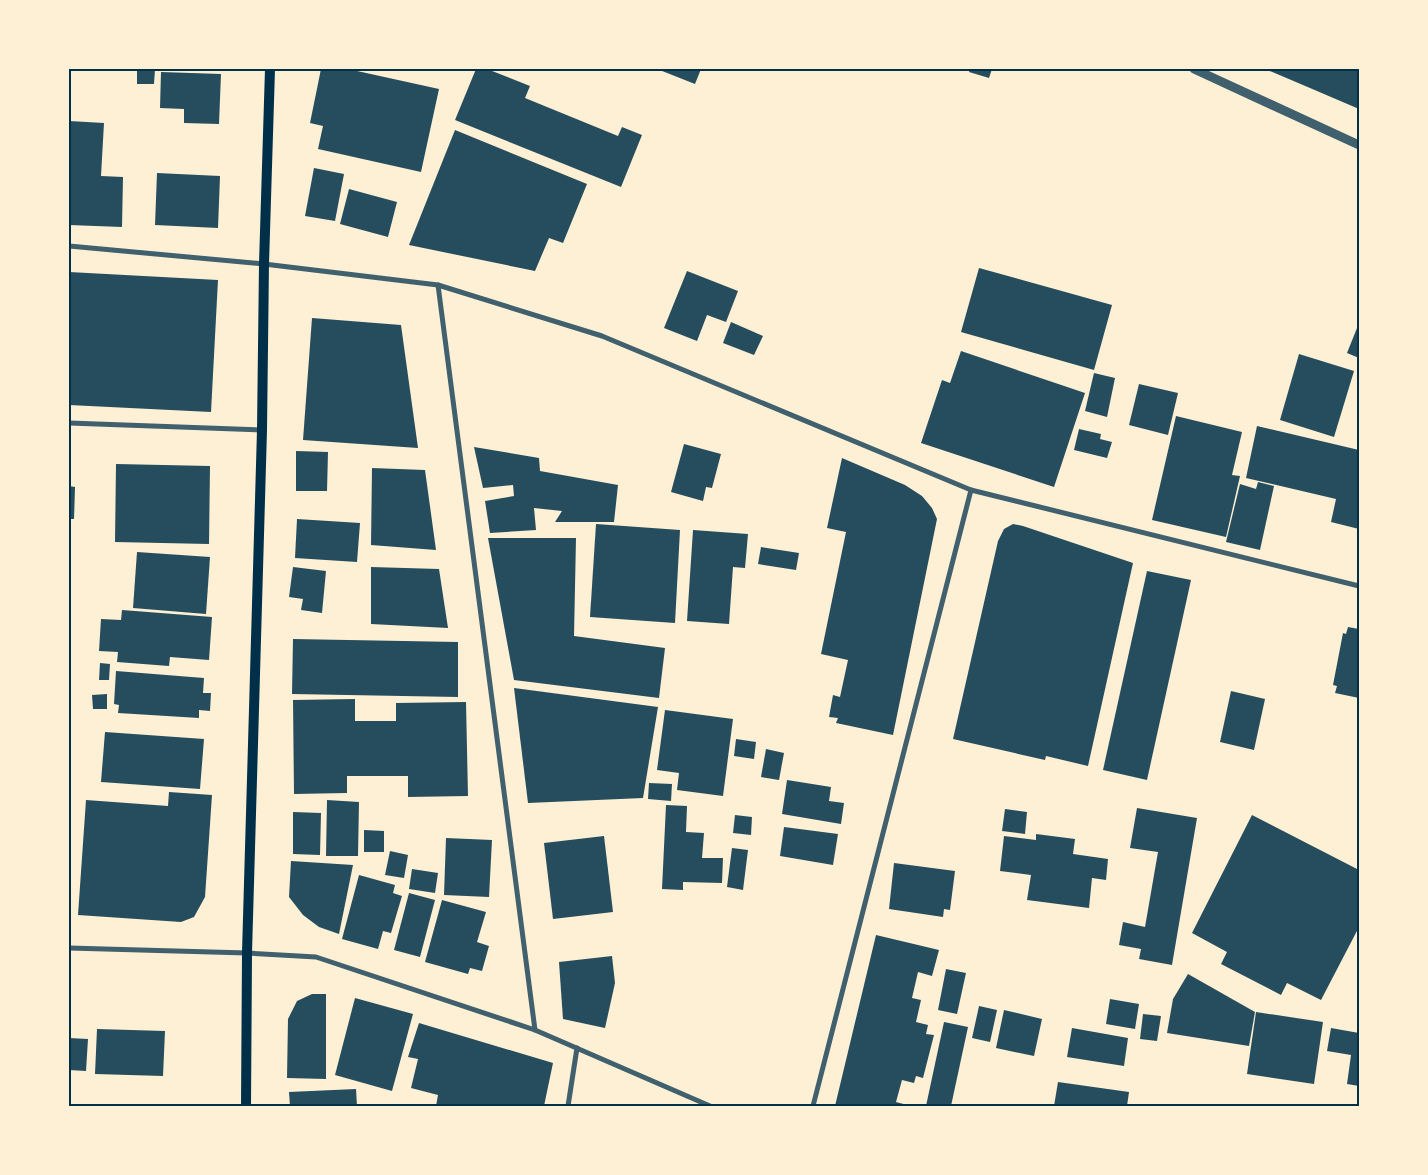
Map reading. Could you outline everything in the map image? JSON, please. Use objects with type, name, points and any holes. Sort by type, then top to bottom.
[{"type":"main road","points":[[246,1106],[247,953],[270,69]]},
{"type":"street","points":[[1194,69],[1359,145]]},
{"type":"street","points":[[69,246],[264,264],[438,286],[602,336],[971,490],[1359,586]]},
{"type":"street","points":[[438,286],[535,1030]]},
{"type":"street","points":[[69,423],[262,430]]},
{"type":"street","points":[[813,1106],[971,490]]},
{"type":"street","points":[[69,948],[316,957],[535,1030],[710,1106]]},
{"type":"street","points":[[568,1106],[577,1048]]},
{"type":"building","points":[[137,69],[155,69],[154,84],[137,84]]},
{"type":"building","points":[[321,69],[348,69],[439,89],[421,172],[318,149],[323,126],[310,123]]},
{"type":"building","points":[[476,69],[487,69],[530,86],[525,98],[618,136],[622,127],[642,135],[621,187],[455,120]]},
{"type":"building","points":[[657,69],[701,69],[695,84]]},
{"type":"building","points":[[970,69],[992,69],[989,78],[969,72]]},
{"type":"building","points":[[1265,69],[1359,69],[1359,109],[1317,91]]},
{"type":"building","points":[[161,72],[221,74],[219,124],[184,123],[184,109],[160,108]]},
{"type":"building","points":[[69,121],[104,123],[101,176],[123,177],[122,227],[69,225]]},
{"type":"building","points":[[455,130],[587,184],[563,243],[549,238],[535,271],[409,245]]},
{"type":"building","points":[[314,168],[344,174],[335,221],[305,216]]},
{"type":"building","points":[[157,173],[220,176],[218,228],[155,225]]},
{"type":"building","points":[[349,189],[397,202],[388,237],[340,224]]},
{"type":"building","points":[[979,268],[1112,305],[1094,370],[961,332]]},
{"type":"building","points":[[687,271],[738,291],[726,322],[707,315],[697,341],[664,328]]},
{"type":"building","points":[[69,272],[218,280],[211,412],[69,405]]},
{"type":"building","points":[[312,318],[401,325],[418,448],[303,440]]},
{"type":"building","points":[[731,322],[763,336],[754,355],[723,343]]},
{"type":"building","points":[[1359,323],[1359,358],[1347,353]]},
{"type":"building","points":[[961,351],[1085,393],[1054,487],[921,443],[942,380],[950,383]]},
{"type":"building","points":[[1299,354],[1354,371],[1334,437],[1280,420]]},
{"type":"building","points":[[1094,373],[1115,378],[1107,417],[1085,411]]},
{"type":"building","points":[[1139,384],[1178,393],[1168,435],[1129,425]]},
{"type":"building","points":[[1176,416],[1242,432],[1232,475],[1240,476],[1226,537],[1152,520]]},
{"type":"building","points":[[1257,426],[1359,450],[1359,529],[1331,522],[1336,499],[1246,478]]},
{"type":"building","points":[[1079,429],[1101,434],[1100,439],[1112,442],[1107,458],[1074,450]]},
{"type":"building","points":[[684,444],[721,454],[712,488],[706,487],[703,501],[671,492]]},
{"type":"building","points":[[474,447],[539,458],[540,471],[618,485],[614,522],[555,522],[562,511],[534,508],[536,530],[490,533],[485,501],[514,496],[513,485],[483,488]]},
{"type":"building","points":[[296,451],[328,452],[327,491],[296,491]]},
{"type":"building","points":[[842,458],[905,485],[922,496],[932,508],[937,519],[893,735],[836,723],[838,718],[829,717],[833,695],[840,697],[848,660],[821,654],[846,532],[827,528]]},
{"type":"building","points":[[116,464],[210,466],[209,544],[115,542]]},
{"type":"building","points":[[372,468],[425,470],[436,550],[371,545]]},
{"type":"building","points":[[1258,482],[1274,486],[1260,550],[1226,542],[1240,484],[1256,489]]},
{"type":"building","points":[[69,486],[75,487],[74,519],[69,519]]},
{"type":"building","points":[[297,519],[360,523],[357,562],[295,558]]},
{"type":"building","points":[[596,524],[680,530],[675,623],[590,617]]},
{"type":"building","points":[[1013,524],[1133,563],[1088,766],[1046,756],[1045,760],[953,739],[998,541],[1004,529]]},
{"type":"building","points":[[693,530],[748,534],[745,568],[733,567],[729,624],[687,621]]},
{"type":"building","points":[[488,538],[576,538],[574,636],[665,648],[659,698],[514,680]]},
{"type":"building","points":[[761,547],[799,553],[796,570],[758,564]]},
{"type":"building","points":[[137,552],[210,557],[206,614],[133,608]]},
{"type":"building","points":[[293,567],[326,571],[322,613],[301,610],[303,599],[289,597]]},
{"type":"building","points":[[371,567],[439,569],[448,628],[371,624]]},
{"type":"building","points":[[1147,571],[1191,580],[1147,780],[1103,770]]},
{"type":"building","points":[[122,610],[212,617],[209,660],[170,657],[169,666],[117,662],[118,652],[99,651],[101,619],[121,620]]},
{"type":"building","points":[[1348,627],[1359,629],[1359,698],[1335,693],[1337,686],[1333,685],[1343,633],[1346,634]]},
{"type":"building","points":[[293,639],[458,642],[458,697],[292,694]]},
{"type":"building","points":[[100,663],[110,664],[109,680],[99,680]]},
{"type":"building","points":[[116,671],[204,678],[203,693],[211,693],[210,711],[199,710],[199,718],[118,713],[119,705],[114,704]]},
{"type":"building","points":[[514,688],[658,707],[643,798],[528,803]]},
{"type":"building","points":[[1231,691],[1265,699],[1254,750],[1220,742]]},
{"type":"building","points":[[107,694],[107,709],[93,709],[92,695]]},
{"type":"building","points":[[355,699],[355,721],[396,721],[396,703],[466,702],[468,796],[408,797],[408,776],[347,776],[347,793],[294,794],[293,700]]},
{"type":"building","points":[[665,710],[733,719],[723,796],[677,790],[679,773],[657,770]]},
{"type":"building","points":[[105,732],[204,739],[200,789],[101,782]]},
{"type":"building","points":[[736,739],[756,742],[754,759],[734,756]]},
{"type":"building","points":[[766,749],[784,753],[779,780],[761,777]]},
{"type":"building","points":[[787,780],[831,787],[829,801],[844,803],[841,824],[782,814]]},
{"type":"building","points":[[649,783],[672,784],[671,801],[648,799]]},
{"type":"building","points":[[169,792],[212,795],[205,897],[194,917],[181,922],[78,915],[86,800],[168,806]]},
{"type":"building","points":[[327,800],[359,802],[358,856],[326,856]]},
{"type":"building","points":[[666,805],[687,806],[686,832],[704,833],[702,858],[723,858],[722,883],[683,882],[683,890],[662,889]]},
{"type":"building","points":[[1137,808],[1197,818],[1172,965],[1139,959],[1141,949],[1119,945],[1123,922],[1145,927],[1158,852],[1130,848]]},
{"type":"building","points":[[1005,809],[1027,812],[1025,834],[1002,831]]},
{"type":"building","points":[[293,812],[321,813],[320,855],[293,854]]},
{"type":"building","points":[[735,815],[752,817],[751,835],[733,833]]},
{"type":"building","points":[[1252,815],[1359,870],[1359,927],[1321,1000],[1287,983],[1281,995],[1221,964],[1227,952],[1192,933]]},
{"type":"building","points":[[784,827],[838,834],[833,865],[780,856]]},
{"type":"building","points":[[364,830],[384,831],[384,852],[364,852]]},
{"type":"building","points":[[1036,834],[1075,839],[1073,854],[1108,859],[1106,880],[1092,878],[1089,908],[1027,900],[1031,875],[1000,871],[1004,836],[1036,840]]},
{"type":"building","points":[[604,836],[613,912],[553,919],[544,843]]},
{"type":"building","points":[[446,838],[492,840],[489,897],[444,895]]},
{"type":"building","points":[[732,848],[748,850],[743,890],[727,887]]},
{"type":"building","points":[[390,851],[408,855],[404,878],[385,875]]},
{"type":"building","points":[[291,861],[353,865],[339,934],[319,927],[303,915],[289,897]]},
{"type":"building","points":[[894,863],[955,871],[950,910],[944,909],[943,917],[889,909]]},
{"type":"building","points":[[412,869],[438,873],[435,893],[409,889]]},
{"type":"building","points":[[359,875],[395,885],[393,893],[402,896],[391,933],[383,931],[378,949],[342,939]]},
{"type":"building","points":[[409,893],[435,900],[420,957],[394,950]]},
{"type":"building","points":[[442,900],[486,912],[477,942],[489,946],[482,971],[470,968],[468,974],[425,962]]},
{"type":"building","points":[[876,935],[939,950],[932,976],[918,972],[912,998],[921,1000],[916,1022],[928,1025],[926,1034],[934,1035],[923,1078],[916,1076],[914,1083],[902,1080],[896,1102],[911,1106],[835,1106]]},
{"type":"building","points":[[612,956],[615,983],[605,1028],[563,1019],[559,962]]},
{"type":"building","points":[[946,969],[966,973],[957,1014],[938,1010]]},
{"type":"building","points":[[1188,974],[1255,1012],[1249,1046],[1167,1033],[1173,999]]},
{"type":"building","points":[[312,994],[326,994],[326,1079],[287,1078],[288,1019],[297,1001]]},
{"type":"building","points":[[355,998],[413,1014],[392,1091],[335,1075]]},
{"type":"building","points":[[1110,999],[1139,1004],[1135,1029],[1106,1024]]},
{"type":"building","points":[[979,1006],[997,1010],[990,1042],[972,1038]]},
{"type":"building","points":[[1004,1010],[1042,1019],[1034,1056],[996,1048]]},
{"type":"building","points":[[1256,1012],[1323,1022],[1314,1084],[1247,1074]]},
{"type":"building","points":[[1143,1014],[1161,1016],[1157,1041],[1140,1039]]},
{"type":"building","points":[[944,1022],[968,1027],[951,1106],[926,1106]]},
{"type":"building","points":[[419,1023],[553,1063],[544,1106],[436,1106],[438,1095],[411,1088],[418,1059],[408,1057]]},
{"type":"building","points":[[1072,1028],[1128,1038],[1124,1066],[1067,1057]]},
{"type":"building","points":[[1331,1028],[1359,1033],[1359,1086],[1347,1084],[1351,1055],[1327,1051]]},
{"type":"building","points":[[97,1029],[165,1031],[163,1076],[95,1074]]},
{"type":"building","points":[[69,1038],[88,1039],[86,1071],[69,1070]]},
{"type":"building","points":[[1058,1082],[1129,1092],[1127,1106],[1054,1106]]},
{"type":"building","points":[[356,1089],[357,1106],[290,1106],[289,1092]]}]
